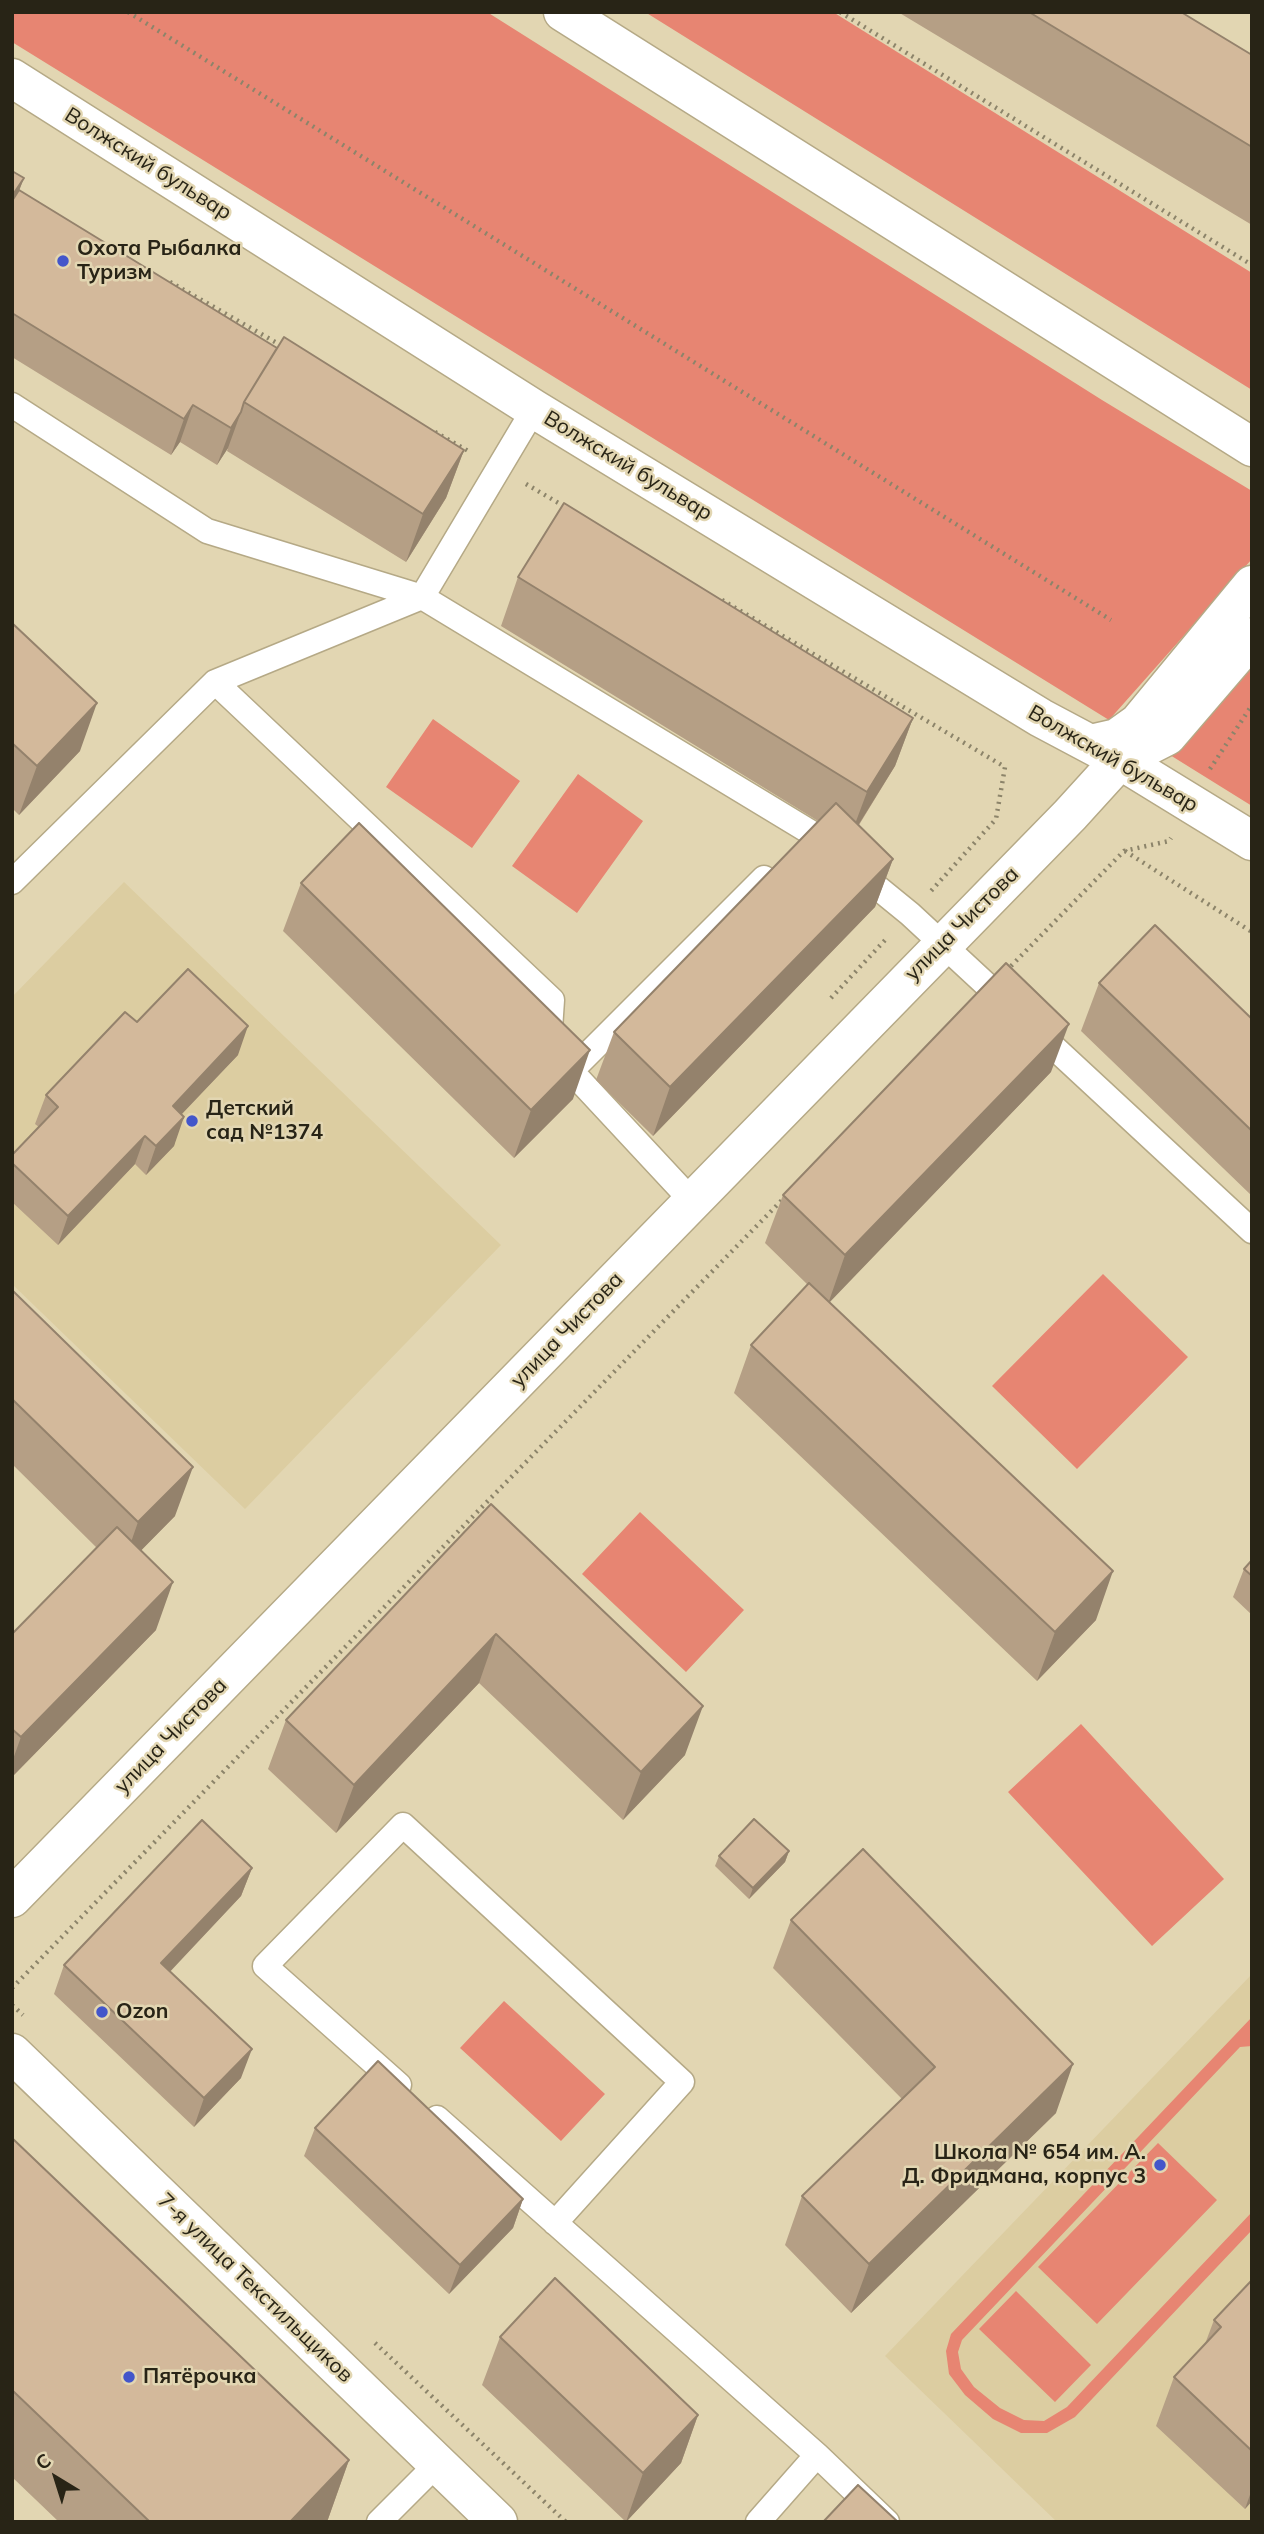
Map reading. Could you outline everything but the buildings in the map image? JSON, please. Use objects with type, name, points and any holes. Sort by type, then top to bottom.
[{"type":"street","points":[[563,12],[1252,447]]},
{"type":"street","name":"Волжский бульвар","points":[[12,78],[534,409],[1041,718],[1105,752],[1252,841]]},
{"type":"street","points":[[1105,752],[1117,738],[1138,723],[1252,585]]},
{"type":"street","points":[[1105,752],[1167,736],[1252,637]]},
{"type":"street","name":"улица Чистова","points":[[12,1898],[1070,815],[1105,752]]},
{"type":"street","name":"7-я улица Текстильщиков","points":[[12,2053],[498,2522]]},
{"type":"lane","points":[[12,405],[207,531],[422,597],[810,832],[942,944],[1252,1231]]},
{"type":"lane","points":[[12,882],[215,682],[422,597],[534,409]]},
{"type":"lane","points":[[215,682],[552,1000],[549,1046],[692,1201]]},
{"type":"lane","points":[[571,1071],[810,832]]},
{"type":"lane","points":[[555,2223],[682,2082],[403,1825],[265,1966],[555,2223],[817,2455],[887,2522]]},
{"type":"lane","points":[[758,2522],[817,2455]]},
{"type":"lane","points":[[379,2522],[437,2464]]},
{"type":"path","points":[[128,12],[1111,620]]},
{"type":"path","points":[[840,12],[1252,265]]},
{"type":"path","points":[[169,282],[291,351]]},
{"type":"path","points":[[425,426],[569,510]]},
{"type":"path","points":[[710,593],[1005,768]]},
{"type":"path","points":[[989,988],[1124,850],[1169,841]]},
{"type":"path","points":[[1124,850],[1252,932]]},
{"type":"path","points":[[12,1988],[784,1198]]},
{"type":"shaded area","points":[[12,12],[487,12],[1102,400],[1252,491],[1252,559],[1109,720],[12,42]]},
{"type":"shaded area","points":[[645,12],[833,12],[1252,273],[1252,390]]},
{"type":"shaded area","points":[[1252,663],[1252,806],[1170,755]]},
{"type":"shaded area","points":[[433,719],[520,781],[472,848],[386,787]]},
{"type":"shaded area","points":[[578,774],[643,821],[577,913],[512,866]]},
{"type":"shaded area","name":"Детский сад №1374","points":[[124,882],[501,1245],[245,1509],[12,1284],[12,997]]},
{"type":"shaded area","points":[[1103,1274],[1188,1357],[1077,1469],[992,1386]]},
{"type":"shaded area","points":[[640,1512],[744,1610],[686,1672],[582,1574]]},
{"type":"shaded area","points":[[1081,1724],[1224,1879],[1152,1946],[1008,1792]]},
{"type":"shaded area","name":"Школа № 654 им. А. Д. Фридмана, корпус 3","points":[[1252,1974],[1252,2522],[1057,2522],[885,2356]]},
{"type":"shaded area","points":[[504,2001],[605,2094],[561,2141],[460,2048]]},
{"type":"shaded area","points":[[1252,2017],[1252,2046],[1240,2047],[962,2340],[958,2352],[961,2369],[974,2387],[1000,2408],[1024,2420],[1044,2421],[1067,2407],[1252,2212],[1252,2230],[1075,2417],[1047,2433],[1021,2433],[993,2419],[965,2395],[949,2374],[946,2351],[951,2334]]},
{"type":"shaded area","points":[[1158,2143],[1217,2200],[1097,2324],[1038,2267]]},
{"type":"shaded area","points":[[1016,2291],[1091,2365],[1055,2402],[979,2329]]},
{"type":"place","name":"Охота Рыбалка Туризм","points":[[63,261]]},
{"type":"place","name":"Детский сад №1374","points":[[192,1121]]},
{"type":"place","name":"Ozon","points":[[102,2012]]},
{"type":"place","name":"Школа № 654 им. А. Д. Фридмана, корпус 3","points":[[1160,2165]]},
{"type":"place","name":"Пятёрочка","points":[[129,2377]]}]
